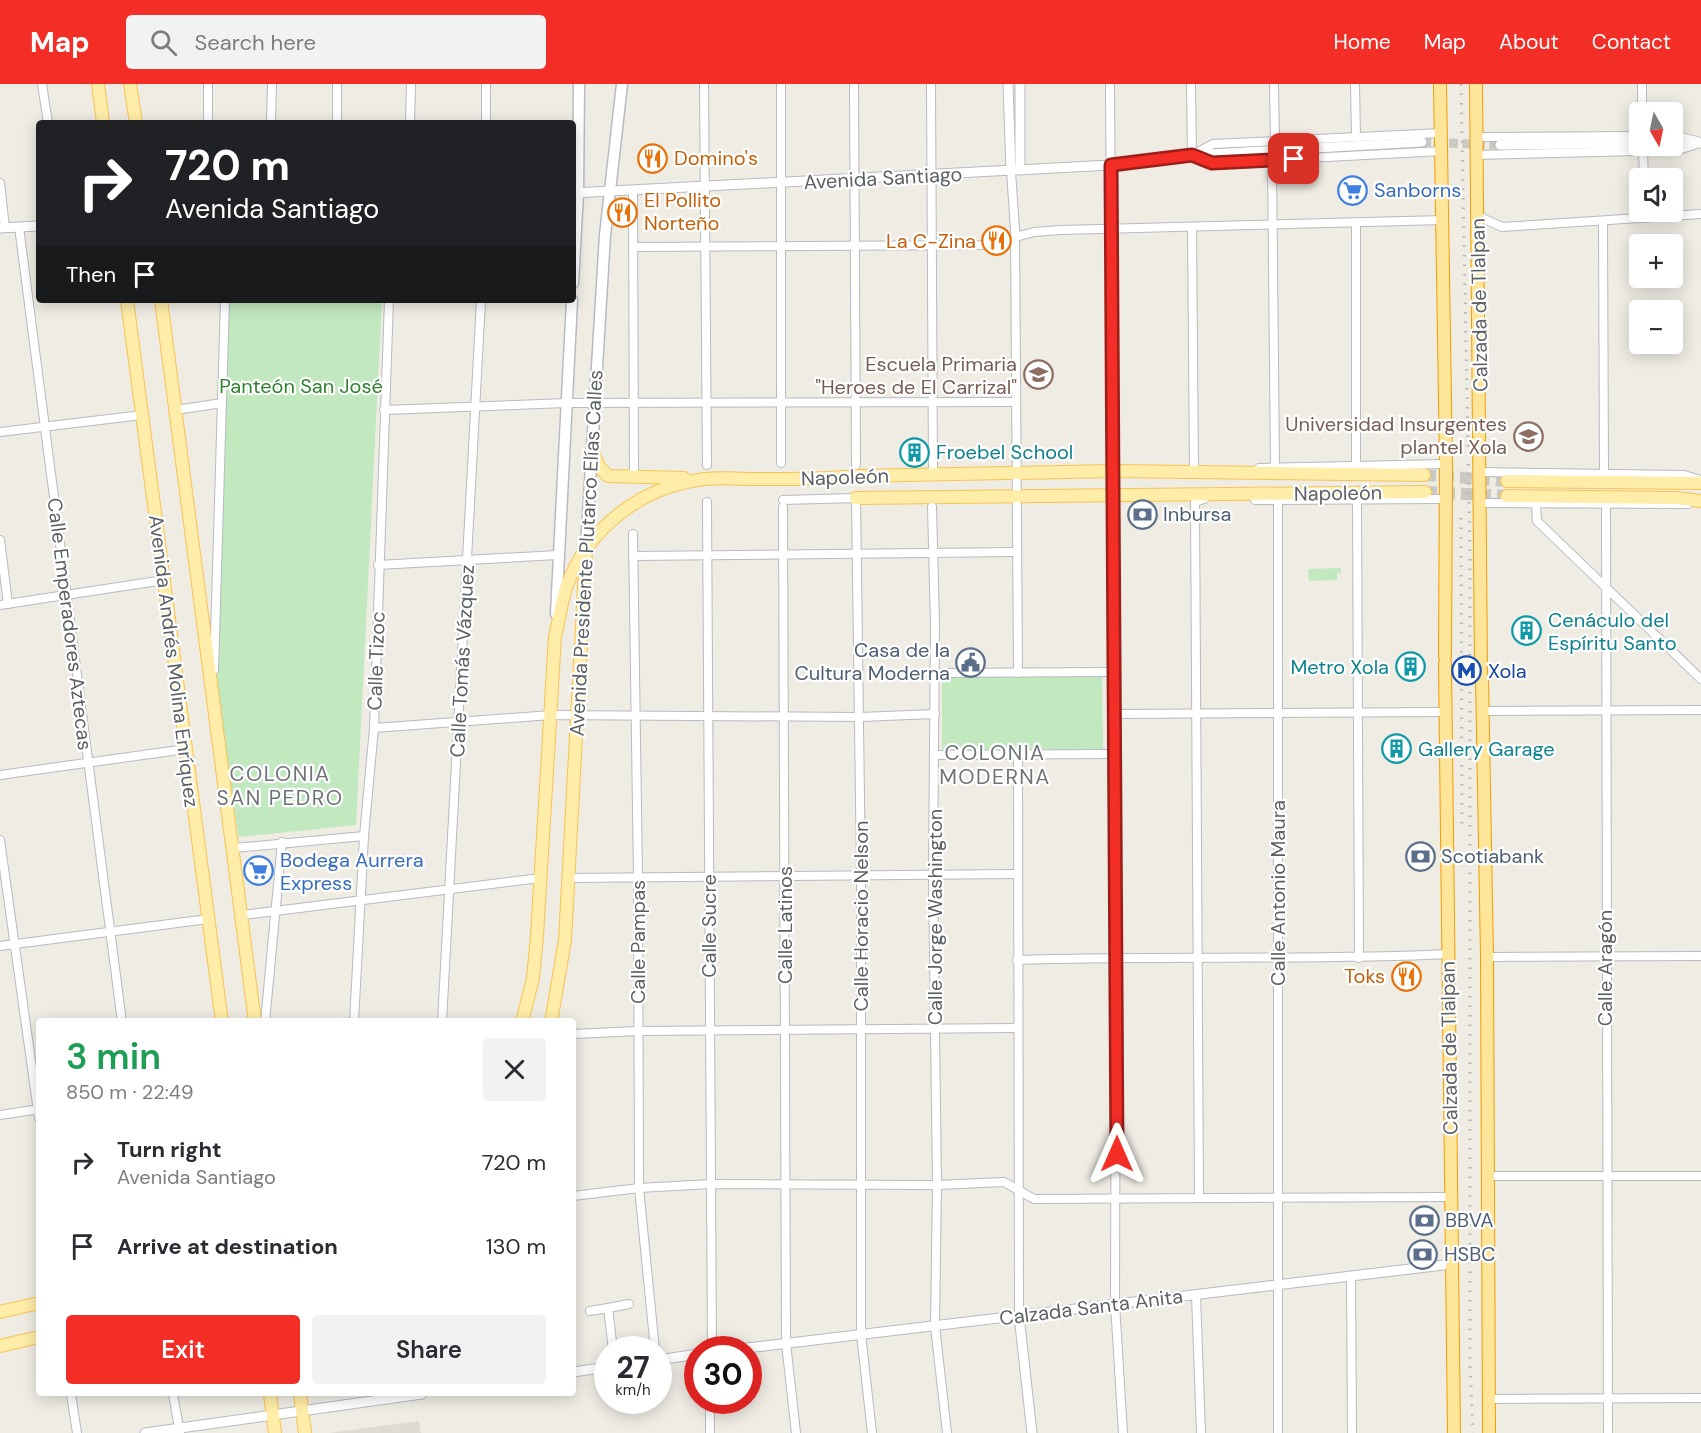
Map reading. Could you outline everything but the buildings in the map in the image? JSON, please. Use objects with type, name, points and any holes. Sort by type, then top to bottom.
[{"type":"highway","name":"Calzada de Tlalpan","points":[[1440,84],[1444,220],[1445,712],[1454,1433]]},
{"type":"highway","name":"Calzada de Tlalpan","points":[[1476,84],[1482,711],[1487,957],[1489,1433]]},
{"type":"main road","points":[[98,84],[103,120]]},
{"type":"main road","points":[[130,84],[136,120]]},
{"type":"main road","points":[[576,193],[579,84]]},
{"type":"main road","name":"Avenida Presidente Plutarco Elías Calles","points":[[552,1018],[565,940],[605,236],[622,84]]},
{"type":"main road","name":"Avenida Andrés Molina Enríquez","points":[[127,303],[221,1018]]},
{"type":"main road","name":"Avenida Andrés Molina Enríquez","points":[[161,303],[243,915],[255,1018]]},
{"type":"main road","name":"Avenida Presidente Plutarco Elías Calles","points":[[523,1018],[533,978],[540,878],[551,715],[557,555],[572,303]]},
{"type":"main road","points":[[592,450],[599,467],[608,476],[706,478]]},
{"type":"main road","name":"Napoleón","points":[[555,637],[565,590],[586,548],[600,531],[639,499],[665,488],[706,478],[826,479],[856,476],[1113,471],[1424,475]]},
{"type":"main road","points":[[1507,481],[1701,481]]},
{"type":"main road","name":"Napoleón","points":[[856,498],[1425,492]]},
{"type":"main road","points":[[1507,496],[1676,498],[1701,502]]},
{"type":"main road","points":[[0,1312],[36,1304]]},
{"type":"main road","points":[[0,1346],[36,1338]]},
{"type":"main road","points":[[270,1396],[275,1433]]},
{"type":"main road","points":[[300,1396],[305,1433]]},
{"type":"street","points":[[42,84],[48,120]]},
{"type":"street","points":[[208,84],[208,120]]},
{"type":"street","points":[[271,120],[272,84]]},
{"type":"street","points":[[337,120],[338,84]]},
{"type":"street","points":[[410,120],[411,84]]},
{"type":"street","points":[[486,84],[486,120]]},
{"type":"street","points":[[704,84],[707,465]]},
{"type":"street","points":[[781,84],[781,463]]},
{"type":"street","points":[[854,84],[856,465]]},
{"type":"street","points":[[931,84],[933,474]]},
{"type":"street","points":[[1008,84],[1015,170]]},
{"type":"street","points":[[1018,673],[1015,170],[1020,84]]},
{"type":"street","points":[[1110,84],[1117,1197],[1115,1304],[1123,1433]]},
{"type":"street","points":[[1191,84],[1192,155]]},
{"type":"street","points":[[1274,84],[1275,141]]},
{"type":"street","points":[[1355,84],[1356,136]]},
{"type":"street","points":[[1642,84],[1642,102]]},
{"type":"street","name":"Avenida Santiago","points":[[1192,155],[1213,144],[1441,133]]},
{"type":"street","points":[[1476,137],[1629,136]]},
{"type":"street","points":[[1683,138],[1701,143]]},
{"type":"street","name":"Avenida Santiago","points":[[576,193],[633,192],[1111,165],[1192,155],[1422,142]]},
{"type":"street","points":[[1683,143],[1701,143]]},
{"type":"street","points":[[1683,148],[1701,143]]},
{"type":"street","points":[[1500,145],[1629,147]]},
{"type":"street","points":[[1477,155],[1629,148]]},
{"type":"street","name":"Avenida Santiago","points":[[1192,155],[1212,163],[1442,151]]},
{"type":"street","points":[[1272,160],[1275,466]]},
{"type":"street","points":[[0,183],[2,228],[36,226]]},
{"type":"street","points":[[633,192],[634,478]]},
{"type":"street","points":[[1683,214],[1701,214]]},
{"type":"street","points":[[1478,216],[1502,226],[1629,217]]},
{"type":"street","points":[[634,247],[781,248],[985,245],[1034,232],[1444,220]]},
{"type":"street","points":[[1603,221],[1604,473]]},
{"type":"street","points":[[1356,223],[1356,464]]},
{"type":"street","name":"Calle Emperadores Aztecas","points":[[19,227],[122,1018]]},
{"type":"street","points":[[1192,227],[1194,472]]},
{"type":"street","points":[[213,696],[225,303]]},
{"type":"street","name":"Calle Tizoc","points":[[354,1018],[364,836],[374,728],[389,303]]},
{"type":"street","name":"Calle Tomás Vázquez","points":[[442,1018],[481,303]]},
{"type":"street","points":[[384,410],[566,403],[1016,402]]},
{"type":"street","points":[[176,410],[222,403]]},
{"type":"street","points":[[0,432],[142,415]]},
{"type":"street","name":"Napoleón","points":[[1222,473],[1275,466],[1446,464]]},
{"type":"street","points":[[1481,472],[1684,475],[1701,481]]},
{"type":"street","name":"Napoleón","points":[[783,503],[856,498]]},
{"type":"street","name":"Calle Horacio Nelson","points":[[856,498],[861,875],[861,1335],[872,1433]]},
{"type":"street","name":"Napoleón","points":[[1196,714],[1196,499],[1446,499]]},
{"type":"street","points":[[1357,499],[1359,958]]},
{"type":"street","name":"Calle Antonio Maura","points":[[1278,500],[1279,958],[1276,1285],[1278,1433]]},
{"type":"street","name":"Calle Sucre","points":[[707,502],[712,1336]]},
{"type":"street","points":[[1481,503],[1701,502]]},
{"type":"street","name":"Calle Latinos","points":[[783,503],[786,1343],[796,1433]]},
{"type":"street","points":[[1536,504],[1537,521],[1701,678]]},
{"type":"street","name":"Calle Aragón","points":[[1606,504],[1605,956],[1608,1433]]},
{"type":"street","name":"Calle Jorge Washington","points":[[932,507],[935,673],[933,875],[938,1185],[935,1326],[947,1433]]},
{"type":"street","name":"Calle Pampas","points":[[633,534],[638,878],[639,1188],[654,1336]]},
{"type":"street","points":[[0,540],[4,605],[164,580]]},
{"type":"street","points":[[633,555],[1017,552]]},
{"type":"street","points":[[378,565],[557,555]]},
{"type":"street","points":[[935,673],[1113,672]]},
{"type":"street","points":[[1482,711],[1701,710]]},
{"type":"street","points":[[1113,714],[1445,712]]},
{"type":"street","points":[[374,728],[551,715],[860,717],[934,714]]},
{"type":"street","points":[[1196,714],[1199,1198]]},
{"type":"street","points":[[0,775],[186,749]]},
{"type":"street","points":[[1018,754],[1019,1316],[1032,1433]]},
{"type":"street","points":[[935,755],[1113,754]]},
{"type":"street","points":[[234,848],[364,836]]},
{"type":"street","points":[[0,840],[36,1091]]},
{"type":"street","points":[[265,1018],[278,911],[282,842]]},
{"type":"street","points":[[569,878],[1018,874]]},
{"type":"street","points":[[243,915],[540,878]]},
{"type":"street","points":[[0,946],[208,919]]},
{"type":"street","points":[[1017,960],[1116,957],[1359,958],[1448,954]]},
{"type":"street","points":[[1487,957],[1701,956]]},
{"type":"street","points":[[576,1034],[709,1030],[1017,1028]]},
{"type":"street","points":[[0,1115],[36,1112]]},
{"type":"street","points":[[1488,1176],[1701,1176]]},
{"type":"street","points":[[576,1196],[639,1188],[711,1184],[938,1185],[1004,1182],[1034,1199],[1451,1197]]},
{"type":"street","name":"Calzada Santa Anita","points":[[762,1346],[1452,1264]]},
{"type":"street","points":[[1351,1276],[1352,1433]]},
{"type":"street","points":[[1196,1295],[1201,1433]]},
{"type":"street","points":[[590,1311],[629,1304]]},
{"type":"street","points":[[608,1308],[611,1336]]},
{"type":"street","points":[[576,1372],[594,1369]]},
{"type":"street","points":[[71,1396],[77,1433]]},
{"type":"street","points":[[173,1396],[180,1431]]},
{"type":"street","points":[[145,1433],[180,1431],[393,1396]]},
{"type":"street","points":[[1489,1399],[1701,1398]]},
{"type":"street","points":[[710,1414],[710,1433]]},
{"type":"shaded area","points":[[419,1421],[421,1433],[329,1433]]},
{"type":"green space","name":"Panteón San José","points":[[227,303],[382,303],[356,825],[239,837],[221,731],[216,680]]},
{"type":"green space","points":[[1341,568],[1341,573],[1337,573],[1337,580],[1309,581],[1308,569]]},
{"type":"green space","points":[[1102,673],[1103,749],[942,750],[942,676]]},
{"type":"tunnel","points":[[1422,142],[1500,145]]},
{"type":"tunnel","points":[[1424,475],[1507,481]]},
{"type":"tunnel","points":[[1425,492],[1507,496]]},
{"type":"railway","points":[[1461,84],[1470,551],[1470,1363],[1473,1433]]},
{"type":"railway","points":[[1461,518],[1462,824]]},
{"type":"place","name":"Domino's","points":[[653,158]]},
{"type":"place","name":"Sanborns","points":[[1353,190]]},
{"type":"place","name":"El Pollito Norteño","points":[[623,212]]},
{"type":"place","name":"La C-Zina","points":[[997,241]]},
{"type":"place","name":"Escuela Primaria \"Heroes de El Carrizal\"","points":[[1038,375]]},
{"type":"place","name":"Universidad Insurgentes plantel Xola","points":[[1528,436]]},
{"type":"place","name":"Froebel School","points":[[915,452]]},
{"type":"place","name":"Inbursa","points":[[1142,514]]},
{"type":"place","name":"Cenáculo del Espíritu Santo","points":[[1527,631]]},
{"type":"place","name":"Casa de la Cultura Moderna","points":[[971,662]]},
{"type":"place","name":"Metro Xola","points":[[1410,667]]},
{"type":"place","name":"Xola","points":[[1467,671]]},
{"type":"place","name":"Gallery Garage","points":[[1397,749]]},
{"type":"place","name":"Scotiabank","points":[[1420,856]]},
{"type":"place","name":"Bodega Aurrera Express","points":[[259,871]]},
{"type":"place","name":"Toks","points":[[1406,976]]},
{"type":"place","name":"BBVA","points":[[1424,1220]]},
{"type":"place","name":"HSBC","points":[[1423,1254]]},
{"type":"district","name":"COLONIA MODERNA","points":[[995,765]]},
{"type":"district","name":"COLONIA SAN PEDRO","points":[[280,786]]},
{"type":"route","points":[[1117,1154],[1111,165],[1192,155],[1212,163],[1294,159]]}]
